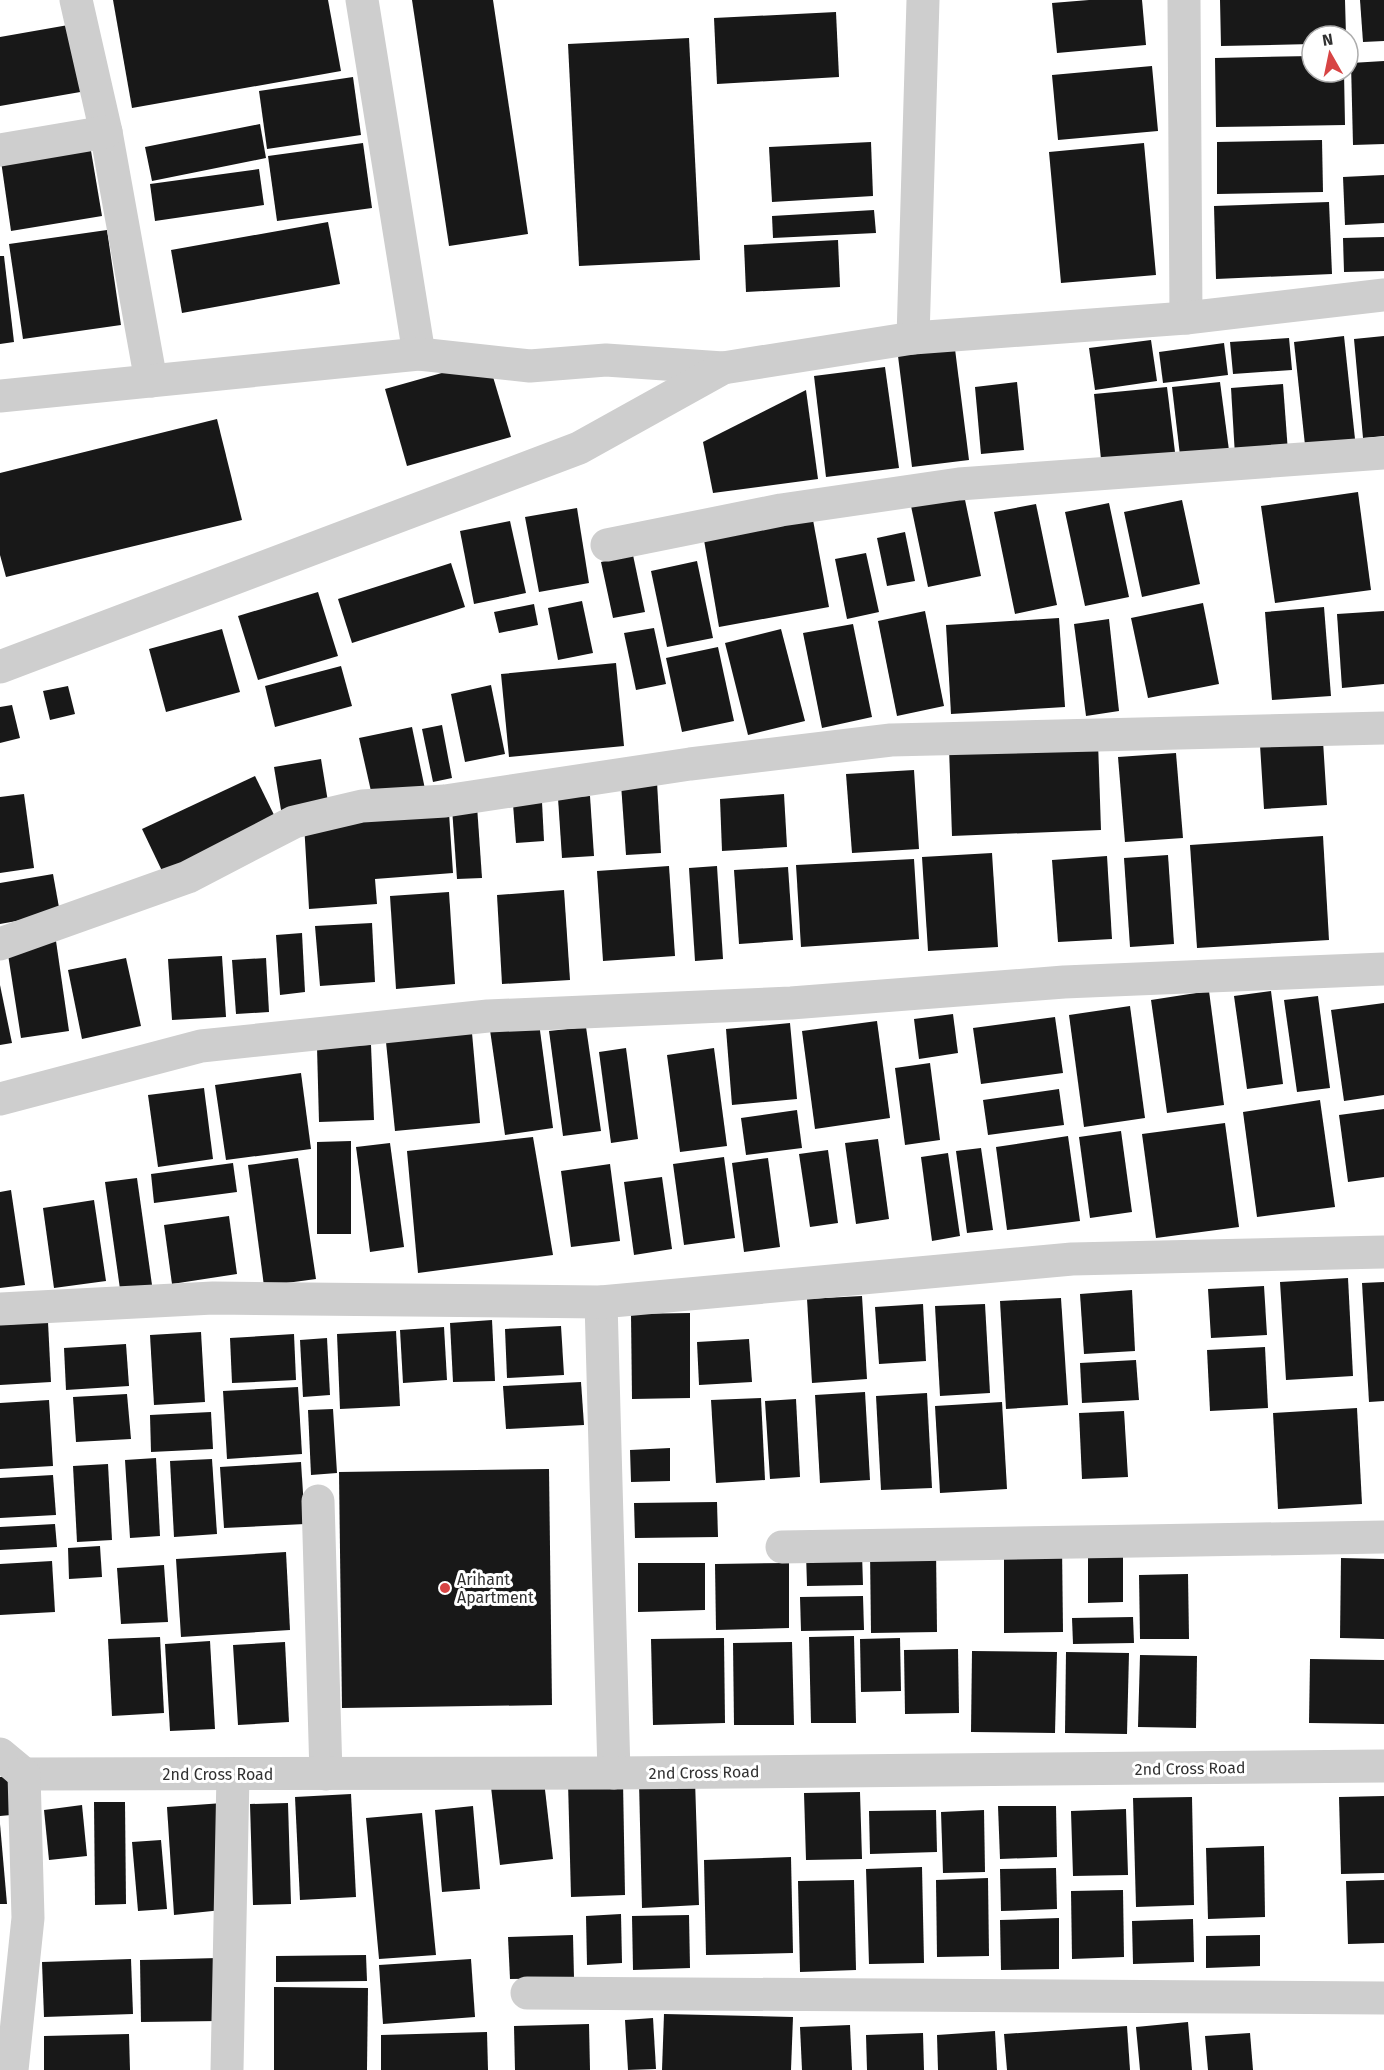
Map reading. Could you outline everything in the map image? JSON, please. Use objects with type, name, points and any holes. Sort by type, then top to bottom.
[{"type":"street","points":[[76,0],[106,132],[151,381]]},
{"type":"street","points":[[362,0],[419,354]]},
{"type":"street","points":[[914,338],[923,0]]},
{"type":"street","points":[[1184,0],[1186,318]]},
{"type":"street","points":[[0,150],[106,132]]},
{"type":"street","points":[[0,396],[419,354],[530,366],[606,360],[723,368],[914,338],[1186,318],[1384,295]]},
{"type":"street","points":[[0,667],[579,448],[723,368]]},
{"type":"street","points":[[607,545],[781,510],[958,484],[1384,453]]},
{"type":"street","points":[[0,944],[188,877],[294,822],[362,806],[445,801],[690,764],[891,740],[1384,728]]},
{"type":"street","points":[[0,1099],[201,1046],[488,1016],[791,1003],[1064,982],[1384,969]]},
{"type":"street","points":[[0,1309],[213,1298],[601,1302],[1072,1259],[1384,1252]]},
{"type":"street","points":[[601,1302],[614,1773]]},
{"type":"street","points":[[318,1501],[326,1774]]},
{"type":"street","points":[[782,1547],[1384,1537]]},
{"type":"street","points":[[12,1764],[28,1918],[12,2070]]},
{"type":"street","name":"2nd Cross Road","points":[[12,1764],[232,1774],[1384,1766]]},
{"type":"street","points":[[227,2070],[232,1774]]},
{"type":"street","points":[[527,1993],[1384,1998]]},
{"type":"building","points":[[113,0],[328,0],[341,71],[132,108]]},
{"type":"building","points":[[412,0],[493,0],[528,234],[449,246]]},
{"type":"building","points":[[1142,0],[1146,45],[1057,53],[1052,3]]},
{"type":"building","points":[[1220,0],[1345,0],[1346,24],[1300,24],[1300,44],[1221,46]]},
{"type":"building","points":[[1360,0],[1384,0],[1384,41],[1363,42]]},
{"type":"building","points":[[836,12],[839,77],[717,84],[714,18]]},
{"type":"building","points":[[74,24],[86,91],[0,106],[0,37]]},
{"type":"building","points":[[689,38],[700,260],[579,266],[568,44]]},
{"type":"building","points":[[1300,56],[1300,84],[1344,84],[1345,125],[1216,127],[1215,58]]},
{"type":"building","points":[[1384,61],[1384,144],[1353,145],[1352,84],[1360,84],[1360,62]]},
{"type":"building","points":[[1152,66],[1158,131],[1058,140],[1052,75]]},
{"type":"building","points":[[353,77],[361,135],[267,149],[259,91]]},
{"type":"building","points":[[260,124],[266,158],[152,181],[145,147]]},
{"type":"building","points":[[89,139],[102,216],[11,231],[0,154]]},
{"type":"building","points":[[1322,140],[1323,192],[1217,194],[1217,142]]},
{"type":"building","points":[[871,142],[873,196],[772,202],[769,147]]},
{"type":"building","points":[[363,143],[372,208],[277,221],[268,156]]},
{"type":"building","points":[[1144,143],[1156,275],[1061,283],[1049,152]]},
{"type":"building","points":[[259,169],[264,205],[155,221],[150,184]]},
{"type":"building","points":[[1384,175],[1384,223],[1345,225],[1343,177]]},
{"type":"building","points":[[1329,202],[1332,274],[1216,279],[1214,206]]},
{"type":"building","points":[[874,210],[876,233],[773,238],[772,216]]},
{"type":"building","points":[[328,222],[340,284],[182,313],[171,250]]},
{"type":"building","points":[[107,230],[121,325],[23,339],[9,244]]},
{"type":"building","points":[[1384,237],[1384,271],[1344,272],[1343,238]]},
{"type":"building","points":[[838,240],[840,287],[746,292],[744,245]]},
{"type":"building","points":[[0,256],[4,256],[14,342],[0,344]]},
{"type":"building","points":[[1344,336],[1355,439],[1305,445],[1294,342]]},
{"type":"building","points":[[1384,336],[1384,436],[1363,438],[1354,339]]},
{"type":"building","points":[[1289,338],[1292,370],[1233,374],[1230,342]]},
{"type":"building","points":[[1151,340],[1157,381],[1095,390],[1089,348]]},
{"type":"building","points":[[1224,343],[1228,375],[1163,383],[1159,352]]},
{"type":"building","points":[[955,349],[969,460],[912,467],[898,356]]},
{"type":"building","points":[[488,360],[511,437],[407,466],[385,389]]},
{"type":"building","points":[[885,367],[899,468],[826,477],[814,376]]},
{"type":"building","points":[[1017,382],[1024,450],[981,454],[975,387]]},
{"type":"building","points":[[1220,382],[1230,458],[1181,464],[1172,387]]},
{"type":"building","points":[[1283,384],[1288,452],[1235,456],[1231,388]]},
{"type":"building","points":[[1167,387],[1176,460],[1102,468],[1094,394]]},
{"type":"building","points":[[806,390],[818,479],[713,493],[703,442]]},
{"type":"building","points":[[217,419],[242,520],[6,577],[0,555],[0,473]]},
{"type":"building","points":[[1358,492],[1371,590],[1275,603],[1261,506]]},
{"type":"building","points":[[964,495],[981,576],[928,587],[911,506]]},
{"type":"building","points":[[1182,500],[1200,584],[1142,597],[1124,512]]},
{"type":"building","points":[[1109,503],[1129,597],[1085,606],[1065,512]]},
{"type":"building","points":[[1036,504],[1057,605],[1015,614],[994,512]]},
{"type":"building","points":[[577,508],[589,583],[539,592],[525,517]]},
{"type":"building","points":[[813,520],[829,607],[719,627],[704,540]]},
{"type":"building","points":[[510,521],[526,593],[474,604],[460,531]]},
{"type":"building","points":[[905,532],[915,581],[887,586],[877,538]]},
{"type":"building","points":[[866,553],[879,612],[847,619],[835,559]]},
{"type":"building","points":[[633,555],[645,612],[613,618],[601,562]]},
{"type":"building","points":[[697,561],[713,638],[667,647],[651,571]]},
{"type":"building","points":[[451,563],[465,607],[352,643],[338,599]]},
{"type":"building","points":[[318,592],[338,656],[258,680],[238,616]]},
{"type":"building","points":[[582,601],[593,653],[558,660],[548,608]]},
{"type":"building","points":[[1203,603],[1219,684],[1148,698],[1131,618]]},
{"type":"building","points":[[534,604],[538,625],[499,633],[494,612]]},
{"type":"building","points":[[1324,607],[1331,696],[1272,700],[1265,612]]},
{"type":"building","points":[[925,611],[944,706],[897,716],[878,621]]},
{"type":"building","points":[[1384,611],[1384,684],[1342,688],[1337,614]]},
{"type":"building","points":[[1059,618],[1065,707],[951,714],[946,625]]},
{"type":"building","points":[[1109,619],[1119,711],[1086,716],[1074,624]]},
{"type":"building","points":[[853,624],[872,717],[822,728],[803,633]]},
{"type":"building","points":[[654,628],[666,684],[636,690],[624,633]]},
{"type":"building","points":[[222,629],[240,692],[166,712],[149,649]]},
{"type":"building","points":[[781,629],[805,721],[748,735],[725,643]]},
{"type":"building","points":[[718,647],[734,721],[682,732],[666,658]]},
{"type":"building","points":[[616,663],[624,746],[509,757],[501,674]]},
{"type":"building","points":[[341,666],[352,706],[275,727],[265,686]]},
{"type":"building","points":[[491,685],[505,754],[465,762],[451,694]]},
{"type":"building","points":[[68,686],[75,714],[50,720],[43,691]]},
{"type":"building","points":[[12,705],[20,738],[0,743],[0,707]]},
{"type":"building","points":[[442,725],[452,778],[433,782],[422,729]]},
{"type":"building","points":[[412,727],[425,789],[373,800],[359,738]]},
{"type":"building","points":[[1323,741],[1327,805],[1264,809],[1260,745]]},
{"type":"building","points":[[1098,742],[1101,830],[952,836],[949,747]]},
{"type":"building","points":[[1176,753],[1183,838],[1125,842],[1118,757]]},
{"type":"building","points":[[321,759],[329,808],[282,816],[274,767]]},
{"type":"building","points":[[914,770],[919,849],[852,853],[846,774]]},
{"type":"building","points":[[255,776],[277,821],[164,875],[142,829]]},
{"type":"building","points":[[657,782],[661,853],[626,855],[621,784]]},
{"type":"building","points":[[24,794],[34,868],[0,873],[0,797]]},
{"type":"building","points":[[784,794],[787,847],[722,851],[720,799]]},
{"type":"building","points":[[590,796],[594,856],[562,858],[558,798]]},
{"type":"building","points":[[542,802],[544,841],[516,843],[513,804]]},
{"type":"building","points":[[477,806],[482,878],[457,879],[452,808]]},
{"type":"building","points":[[449,813],[453,873],[375,879],[377,904],[309,909],[304,823]]},
{"type":"building","points":[[1323,836],[1329,940],[1197,948],[1190,845]]},
{"type":"building","points":[[992,853],[998,947],[928,951],[922,857]]},
{"type":"building","points":[[1168,855],[1174,944],[1130,947],[1124,858]]},
{"type":"building","points":[[1107,856],[1112,939],[1058,942],[1052,860]]},
{"type":"building","points":[[914,859],[919,939],[801,947],[796,865]]},
{"type":"building","points":[[669,866],[675,956],[603,961],[597,871]]},
{"type":"building","points":[[717,866],[723,959],[695,961],[689,868]]},
{"type":"building","points":[[788,867],[793,940],[739,944],[734,870]]},
{"type":"building","points":[[53,874],[60,913],[0,924],[0,883]]},
{"type":"building","points":[[564,890],[570,980],[502,984],[497,895]]},
{"type":"building","points":[[449,892],[455,984],[396,989],[390,896]]},
{"type":"building","points":[[372,923],[375,982],[320,986],[315,926]]},
{"type":"building","points":[[302,933],[305,992],[280,995],[276,935]]},
{"type":"building","points":[[56,941],[69,1031],[21,1038],[7,948]]},
{"type":"building","points":[[222,956],[226,1017],[172,1020],[168,959]]},
{"type":"building","points":[[126,958],[141,1026],[82,1039],[68,970]]},
{"type":"building","points":[[266,958],[269,1012],[236,1014],[232,960]]},
{"type":"building","points":[[0,985],[12,1043],[0,1045]]},
{"type":"building","points":[[1209,991],[1224,1105],[1167,1113],[1151,1000]]},
{"type":"building","points":[[1271,991],[1283,1084],[1247,1089],[1234,996]]},
{"type":"building","points":[[1318,996],[1330,1088],[1297,1092],[1284,1000]]},
{"type":"building","points":[[1384,1003],[1384,1095],[1344,1101],[1331,1010]]},
{"type":"building","points":[[1130,1006],[1145,1118],[1084,1127],[1069,1015]]},
{"type":"building","points":[[953,1014],[958,1053],[919,1059],[914,1019]]},
{"type":"building","points":[[1055,1017],[1063,1073],[981,1084],[973,1028]]},
{"type":"building","points":[[877,1021],[890,1118],[815,1129],[802,1031]]},
{"type":"building","points":[[539,1023],[553,1128],[505,1135],[490,1030]]},
{"type":"building","points":[[790,1023],[797,1099],[732,1105],[726,1029]]},
{"type":"building","points":[[586,1027],[601,1131],[563,1136],[549,1031]]},
{"type":"building","points":[[472,1033],[480,1123],[395,1131],[386,1042]]},
{"type":"building","points":[[371,1045],[374,1120],[319,1122],[317,1047]]},
{"type":"building","points":[[626,1048],[638,1139],[611,1143],[599,1052]]},
{"type":"building","points":[[714,1048],[727,1146],[680,1152],[667,1055]]},
{"type":"building","points":[[930,1063],[940,1140],[905,1145],[895,1068]]},
{"type":"building","points":[[301,1073],[311,1149],[226,1160],[215,1085]]},
{"type":"building","points":[[204,1088],[213,1159],[158,1167],[148,1095]]},
{"type":"building","points":[[1059,1089],[1064,1125],[988,1135],[983,1100]]},
{"type":"building","points":[[1320,1100],[1335,1207],[1257,1217],[1243,1112]]},
{"type":"building","points":[[1384,1109],[1384,1177],[1348,1182],[1339,1115]]},
{"type":"building","points":[[797,1110],[802,1148],[746,1155],[741,1118]]},
{"type":"building","points":[[1225,1123],[1239,1227],[1156,1238],[1142,1134]]},
{"type":"building","points":[[1121,1131],[1132,1212],[1090,1218],[1079,1137]]},
{"type":"building","points":[[1068,1136],[1080,1221],[1007,1230],[996,1147]]},
{"type":"building","points":[[533,1137],[553,1255],[418,1273],[407,1151]]},
{"type":"building","points":[[878,1139],[889,1219],[856,1224],[845,1143]]},
{"type":"building","points":[[351,1141],[351,1234],[317,1234],[317,1142]]},
{"type":"building","points":[[390,1143],[404,1247],[370,1252],[356,1147]]},
{"type":"building","points":[[981,1148],[993,1230],[967,1233],[956,1151]]},
{"type":"building","points":[[828,1150],[838,1223],[810,1227],[799,1154]]},
{"type":"building","points":[[948,1153],[960,1236],[932,1241],[921,1157]]},
{"type":"building","points":[[724,1157],[735,1238],[684,1245],[673,1164]]},
{"type":"building","points":[[298,1158],[316,1279],[264,1286],[248,1165]]},
{"type":"building","points":[[768,1158],[780,1247],[744,1252],[732,1163]]},
{"type":"building","points":[[233,1163],[237,1192],[154,1203],[151,1174]]},
{"type":"building","points":[[610,1164],[620,1241],[571,1247],[561,1171]]},
{"type":"building","points":[[662,1177],[672,1249],[634,1255],[624,1182]]},
{"type":"building","points":[[137,1178],[153,1292],[121,1296],[105,1182]]},
{"type":"building","points":[[11,1190],[25,1285],[0,1288],[0,1192]]},
{"type":"building","points":[[94,1200],[106,1281],[54,1288],[43,1208]]},
{"type":"building","points":[[229,1216],[237,1274],[172,1284],[164,1225]]},
{"type":"building","points":[[1348,1278],[1353,1376],[1286,1380],[1280,1282]]},
{"type":"building","points":[[1384,1282],[1384,1401],[1369,1402],[1362,1283]]},
{"type":"building","points":[[1264,1286],[1267,1335],[1211,1338],[1208,1289]]},
{"type":"building","points":[[1132,1290],[1135,1351],[1084,1354],[1080,1294]]},
{"type":"building","points":[[862,1296],[867,1379],[812,1383],[807,1299]]},
{"type":"building","points":[[1061,1298],[1068,1405],[1006,1409],[1000,1301]]},
{"type":"building","points":[[923,1304],[926,1361],[879,1364],[875,1307]]},
{"type":"building","points":[[985,1304],[990,1393],[940,1396],[935,1306]]},
{"type":"building","points":[[690,1313],[690,1398],[632,1399],[631,1314]]},
{"type":"building","points":[[492,1320],[495,1381],[453,1382],[450,1323]]},
{"type":"building","points":[[48,1322],[51,1382],[0,1385],[0,1325]]},
{"type":"building","points":[[561,1326],[564,1375],[507,1378],[505,1329]]},
{"type":"building","points":[[444,1327],[447,1380],[403,1383],[400,1330]]},
{"type":"building","points":[[396,1331],[400,1406],[340,1409],[337,1334]]},
{"type":"building","points":[[201,1332],[205,1402],[154,1405],[150,1335]]},
{"type":"building","points":[[294,1334],[296,1380],[232,1383],[230,1338]]},
{"type":"building","points":[[327,1338],[330,1395],[303,1397],[300,1340]]},
{"type":"building","points":[[749,1339],[752,1382],[699,1385],[697,1342]]},
{"type":"building","points":[[126,1344],[129,1386],[66,1390],[64,1348]]},
{"type":"building","points":[[1265,1347],[1268,1408],[1210,1411],[1207,1350]]},
{"type":"building","points":[[1136,1360],[1139,1400],[1082,1403],[1080,1363]]},
{"type":"building","points":[[581,1382],[584,1425],[506,1429],[503,1386]]},
{"type":"building","points":[[298,1387],[302,1454],[227,1459],[223,1391]]},
{"type":"building","points":[[865,1392],[870,1480],[820,1483],[815,1395]]},
{"type":"building","points":[[927,1393],[932,1488],[881,1490],[876,1396]]},
{"type":"building","points":[[127,1394],[131,1439],[76,1442],[73,1397]]},
{"type":"building","points":[[761,1398],[765,1480],[716,1483],[711,1400]]},
{"type":"building","points":[[796,1399],[800,1477],[770,1479],[765,1401]]},
{"type":"building","points":[[49,1400],[53,1466],[0,1469],[0,1403]]},
{"type":"building","points":[[1002,1402],[1007,1489],[940,1493],[935,1406]]},
{"type":"building","points":[[1357,1408],[1362,1504],[1278,1509],[1273,1413]]},
{"type":"building","points":[[333,1409],[337,1473],[311,1475],[308,1410]]},
{"type":"building","points":[[1124,1411],[1128,1477],[1082,1479],[1079,1413]]},
{"type":"building","points":[[211,1412],[213,1449],[151,1452],[150,1415]]},
{"type":"building","points":[[670,1448],[670,1481],[631,1482],[630,1450]]},
{"type":"building","points":[[156,1458],[160,1536],[130,1538],[125,1460]]},
{"type":"building","points":[[212,1459],[217,1534],[174,1537],[170,1461]]},
{"type":"building","points":[[301,1462],[305,1524],[224,1528],[220,1467]]},
{"type":"building","points":[[108,1464],[112,1540],[77,1542],[73,1466]]},
{"type":"building","name":"Arihant Apartment","points":[[549,1469],[552,1705],[342,1708],[339,1472]]},
{"type":"building","points":[[53,1475],[56,1515],[0,1518],[0,1478]]},
{"type":"building","points":[[717,1502],[718,1537],[635,1538],[634,1503]]},
{"type":"building","points":[[55,1524],[57,1547],[0,1550],[0,1527]]},
{"type":"building","points":[[1062,1545],[1063,1632],[1004,1633],[1004,1546]]},
{"type":"building","points":[[100,1546],[102,1577],[69,1579],[68,1548]]},
{"type":"building","points":[[936,1549],[937,1632],[871,1633],[870,1551]]},
{"type":"building","points":[[286,1552],[290,1630],[181,1637],[176,1559]]},
{"type":"building","points":[[806,1554],[862,1554],[863,1585],[807,1586]]},
{"type":"building","points":[[1088,1556],[1123,1556],[1123,1602],[1088,1603]]},
{"type":"building","points":[[1341,1558],[1384,1559],[1384,1639],[1340,1638]]},
{"type":"building","points":[[52,1561],[55,1612],[0,1615],[0,1564]]},
{"type":"building","points":[[638,1563],[705,1563],[705,1610],[638,1612]]},
{"type":"building","points":[[789,1563],[789,1628],[716,1630],[715,1564]]},
{"type":"building","points":[[164,1565],[168,1622],[121,1624],[117,1568]]},
{"type":"building","points":[[1188,1574],[1189,1639],[1140,1639],[1139,1575]]},
{"type":"building","points":[[863,1596],[864,1630],[801,1631],[800,1597]]},
{"type":"building","points":[[1133,1617],[1134,1643],[1073,1644],[1072,1618]]},
{"type":"building","points":[[854,1636],[856,1723],[811,1723],[809,1637]]},
{"type":"building","points":[[160,1637],[164,1713],[112,1716],[108,1639]]},
{"type":"building","points":[[724,1638],[725,1723],[653,1725],[651,1639]]},
{"type":"building","points":[[900,1638],[901,1691],[861,1692],[860,1639]]},
{"type":"building","points":[[210,1641],[215,1729],[170,1731],[165,1644]]},
{"type":"building","points":[[285,1642],[289,1722],[238,1725],[233,1645]]},
{"type":"building","points":[[792,1642],[794,1725],[734,1725],[733,1643]]},
{"type":"building","points":[[958,1649],[959,1713],[905,1714],[904,1650]]},
{"type":"building","points":[[972,1651],[1057,1652],[1055,1733],[971,1732]]},
{"type":"building","points":[[1066,1652],[1129,1653],[1127,1734],[1065,1733]]},
{"type":"building","points":[[1140,1655],[1197,1656],[1196,1728],[1138,1727]]},
{"type":"building","points":[[1310,1659],[1384,1660],[1384,1724],[1309,1723]]},
{"type":"building","points":[[8,1776],[11,1815],[0,1816],[0,1777]]},
{"type":"building","points":[[695,1780],[699,1905],[642,1908],[639,1782]]},
{"type":"building","points":[[544,1781],[553,1859],[500,1865],[491,1787]]},
{"type":"building","points":[[623,1781],[625,1895],[571,1897],[568,1782]]},
{"type":"building","points":[[860,1792],[862,1859],[806,1860],[804,1793]]},
{"type":"building","points":[[351,1794],[356,1897],[300,1900],[295,1797]]},
{"type":"building","points":[[1384,1796],[1384,1873],[1341,1874],[1339,1797]]},
{"type":"building","points":[[1192,1797],[1194,1905],[1136,1907],[1133,1798]]},
{"type":"building","points":[[94,1802],[125,1802],[126,1904],[95,1905]]},
{"type":"building","points":[[223,1803],[222,1910],[174,1915],[167,1807]]},
{"type":"building","points":[[288,1803],[291,1904],[253,1905],[250,1804]]},
{"type":"building","points":[[82,1805],[87,1856],[49,1860],[44,1810]]},
{"type":"building","points":[[473,1806],[480,1889],[442,1892],[435,1810]]},
{"type":"building","points":[[998,1806],[1056,1806],[1057,1857],[1000,1859]]},
{"type":"building","points":[[1126,1809],[1128,1875],[1073,1876],[1071,1811]]},
{"type":"building","points":[[936,1810],[937,1852],[870,1854],[869,1811]]},
{"type":"building","points":[[984,1810],[985,1872],[943,1873],[941,1812]]},
{"type":"building","points":[[422,1813],[436,1955],[379,1959],[366,1818]]},
{"type":"building","points":[[0,1824],[7,1904],[0,1904]]},
{"type":"building","points":[[161,1840],[167,1909],[138,1911],[132,1842]]},
{"type":"building","points":[[1264,1846],[1265,1917],[1208,1919],[1206,1848]]},
{"type":"building","points":[[791,1857],[793,1953],[706,1955],[704,1860]]},
{"type":"building","points":[[922,1867],[924,1963],[869,1964],[866,1869]]},
{"type":"building","points":[[1056,1868],[1057,1909],[1001,1911],[1000,1869]]},
{"type":"building","points":[[988,1878],[989,1956],[937,1957],[936,1880]]},
{"type":"building","points":[[854,1880],[856,1970],[800,1972],[798,1881]]},
{"type":"building","points":[[1384,1880],[1384,1943],[1348,1944],[1346,1881]]},
{"type":"building","points":[[1123,1890],[1124,1957],[1072,1959],[1071,1891]]},
{"type":"building","points":[[621,1914],[622,1963],[587,1965],[586,1916]]},
{"type":"building","points":[[689,1915],[690,1968],[633,1970],[632,1916]]},
{"type":"building","points":[[1059,1918],[1059,1969],[1001,1970],[1000,1920]]},
{"type":"building","points":[[1193,1919],[1194,1962],[1133,1964],[1132,1921]]},
{"type":"building","points":[[573,1935],[574,1978],[510,1979],[508,1937]]},
{"type":"building","points":[[1260,1935],[1260,1966],[1206,1968],[1206,1936]]},
{"type":"building","points":[[366,1955],[367,1981],[276,1982],[276,1956]]},
{"type":"building","points":[[218,1958],[219,2021],[141,2022],[140,1960]]},
{"type":"building","points":[[131,1959],[133,2014],[44,2017],[42,1962]]},
{"type":"building","points":[[471,1959],[475,2017],[383,2024],[379,1965]]},
{"type":"building","points":[[274,1987],[368,1988],[367,2070],[274,2070]]},
{"type":"building","points":[[664,2014],[793,2017],[791,2070],[662,2070]]},
{"type":"building","points":[[653,2018],[656,2069],[628,2070],[625,2020]]},
{"type":"building","points":[[1188,2022],[1192,2070],[1140,2070],[1136,2027]]},
{"type":"building","points":[[589,2024],[590,2070],[515,2070],[514,2026]]},
{"type":"building","points":[[850,2025],[852,2070],[802,2070],[800,2027]]},
{"type":"building","points":[[1127,2026],[1130,2070],[1007,2070],[1004,2034]]},
{"type":"building","points":[[995,2031],[997,2070],[938,2070],[937,2035]]},
{"type":"building","points":[[487,2032],[488,2070],[381,2070],[381,2035]]},
{"type":"building","points":[[923,2033],[924,2070],[867,2070],[866,2035]]},
{"type":"building","points":[[1250,2033],[1253,2070],[1208,2070],[1205,2036]]},
{"type":"building","points":[[129,2034],[130,2070],[44,2070],[44,2036]]},
{"type":"place","name":"Arihant Apartment","points":[[445,1588]]}]
